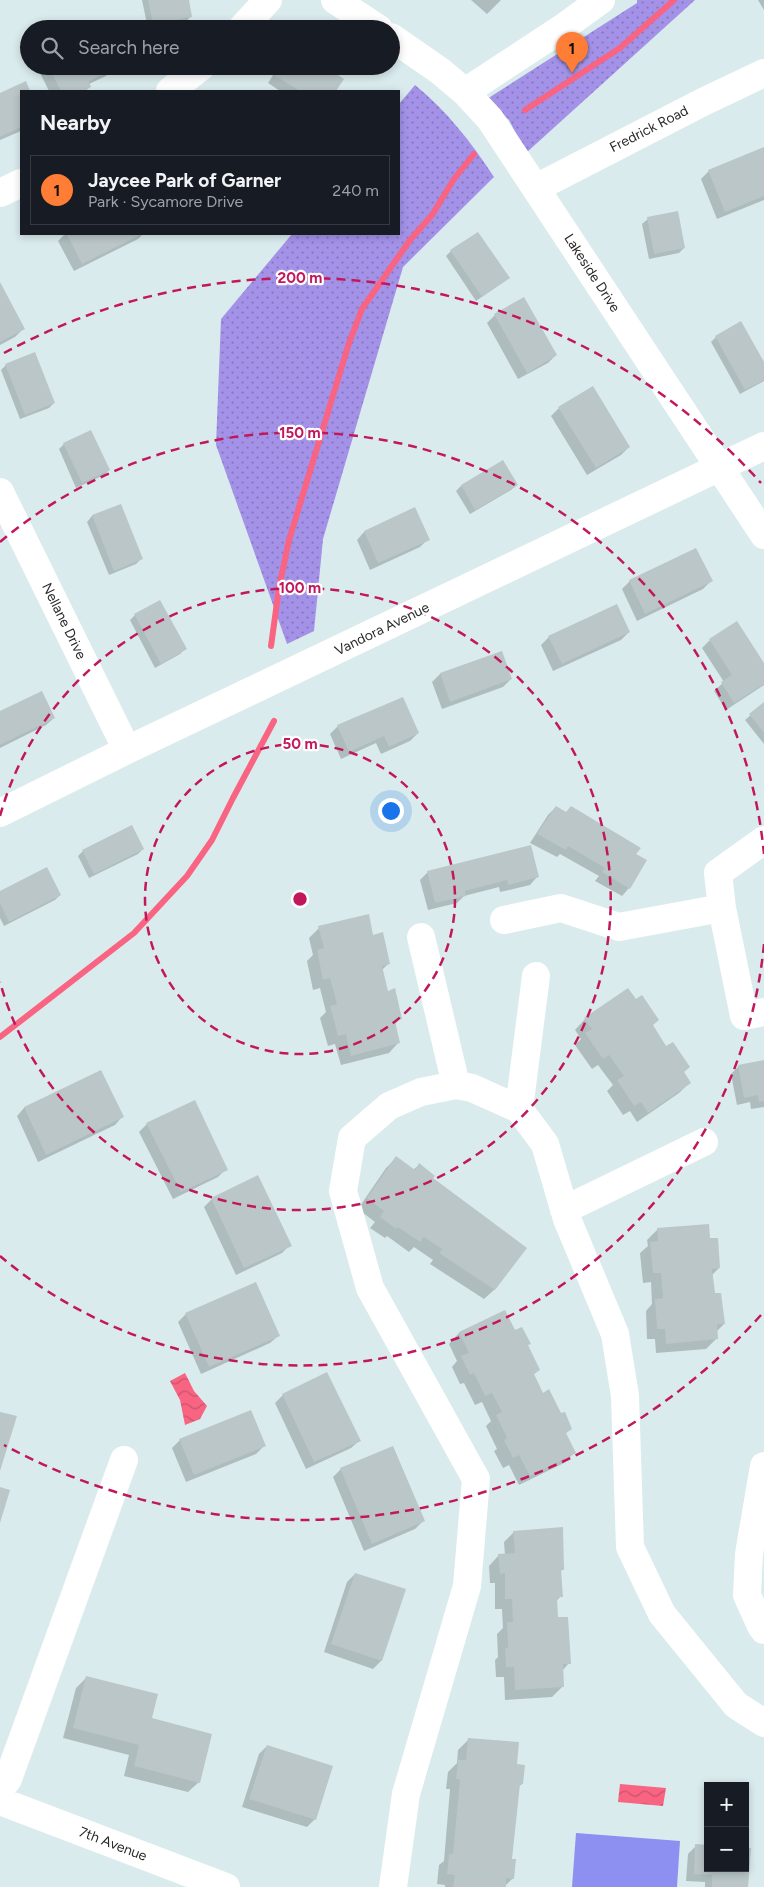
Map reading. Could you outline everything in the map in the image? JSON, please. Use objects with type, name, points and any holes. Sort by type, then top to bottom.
[{"type":"street","points":[[250,20],[268,0]]},
{"type":"street","points":[[335,0],[365,20]]},
{"type":"street","points":[[465,92],[561,29],[601,0]]},
{"type":"street","name":"Lakeside Drive","points":[[400,43],[440,70],[465,92],[490,119],[764,535]]},
{"type":"street","name":"Fredrick Road","points":[[536,188],[703,102],[764,73]]},
{"type":"street","points":[[171,90],[190,75]]},
{"type":"street","points":[[0,193],[20,183]]},
{"type":"street","name":"Vandora Avenue","points":[[0,813],[127,750],[764,446]]},
{"type":"street","name":"Nellane Drive","points":[[0,492],[127,750]]},
{"type":"street","points":[[764,840],[718,873],[722,908],[744,1016],[764,1012]]},
{"type":"street","points":[[504,920],[560,908],[619,927],[722,908]]},
{"type":"street","points":[[421,937],[456,1084]]},
{"type":"street","points":[[519,1109],[536,976]]},
{"type":"street","points":[[394,1887],[406,1794],[467,1586],[476,1479],[370,1288],[343,1191],[352,1138],[389,1106],[421,1092],[456,1084],[472,1088],[519,1109],[545,1144],[564,1210],[615,1334],[625,1396],[630,1547],[662,1614],[736,1705],[764,1723]]},
{"type":"street","points":[[564,1210],[704,1142]]},
{"type":"street","points":[[0,1790],[8,1779],[124,1460]]},
{"type":"street","points":[[763,1477],[749,1554],[747,1595],[760,1626],[764,1630]]},
{"type":"street","name":"7th Avenue","points":[[0,1801],[226,1887]]},
{"type":"shaded area","points":[[637,0],[695,0],[526,153],[509,120],[487,99],[637,3]]},
{"type":"shaded area","points":[[415,85],[438,105],[458,128],[494,177],[403,267],[323,539],[314,631],[287,644],[216,445],[221,319],[291,235],[400,235],[400,103]]},
{"type":"shaded area","points":[[576,1833],[680,1841],[677,1887],[572,1887]]},
{"type":"water","points":[[185,1373],[194,1391],[207,1406],[200,1419],[185,1425],[180,1400],[170,1381]]},
{"type":"water","points":[[620,1784],[666,1788],[663,1806],[618,1802]]},
{"type":"building","points":[[148,0],[189,0],[192,17],[175,20],[152,20]]},
{"type":"building","points":[[53,75],[101,75],[89,81],[91,87],[85,90],[60,90]]},
{"type":"building","points":[[274,75],[338,75],[344,79],[337,90],[298,90]]},
{"type":"building","points":[[26,81],[30,90],[20,90],[20,127],[0,137],[0,93]]},
{"type":"building","points":[[764,147],[764,196],[725,212],[708,170]]},
{"type":"building","points":[[678,211],[685,248],[654,254],[647,217]]},
{"type":"building","points":[[478,232],[510,278],[482,297],[450,250]]},
{"type":"building","points":[[68,235],[140,235],[82,264]]},
{"type":"building","points":[[0,282],[25,329],[0,342]]},
{"type":"building","points":[[524,297],[557,355],[527,373],[494,314]]},
{"type":"building","points":[[741,321],[764,362],[764,380],[745,390],[715,336]]},
{"type":"building","points":[[35,352],[55,403],[25,415],[5,364]]},
{"type":"building","points":[[593,386],[630,447],[596,468],[558,407]]},
{"type":"building","points":[[91,430],[110,470],[82,483],[63,443]]},
{"type":"building","points":[[503,460],[518,485],[475,510],[461,485]]},
{"type":"building","points":[[121,504],[143,559],[114,571],[92,515]]},
{"type":"building","points":[[415,507],[430,540],[378,563],[364,531]]},
{"type":"building","points":[[696,548],[713,581],[645,614],[629,580]]},
{"type":"building","points":[[160,600],[187,649],[161,664],[134,614]]},
{"type":"building","points":[[617,604],[630,632],[562,664],[548,636]]},
{"type":"building","points":[[737,621],[764,663],[764,684],[734,703],[721,682],[732,675],[709,639]]},
{"type":"building","points":[[502,651],[512,679],[450,702],[440,673]]},
{"type":"building","points":[[42,691],[55,718],[0,745],[0,711]]},
{"type":"building","points":[[403,697],[419,733],[389,747],[384,736],[349,752],[337,725]]},
{"type":"building","points":[[764,702],[764,733],[749,714]]},
{"type":"building","points":[[556,806],[566,812],[571,806],[641,848],[636,854],[647,860],[630,889],[602,872],[605,868],[568,846],[566,850],[537,834]]},
{"type":"building","points":[[132,825],[144,849],[94,874],[82,850]]},
{"type":"building","points":[[531,845],[539,877],[508,885],[507,880],[465,891],[466,896],[435,903],[427,871]]},
{"type":"building","points":[[47,867],[61,895],[9,922],[0,903],[0,891]]},
{"type":"building","points":[[369,914],[373,935],[383,932],[390,964],[382,966],[388,991],[395,988],[402,1019],[395,1021],[400,1043],[351,1056],[346,1034],[338,1036],[330,1006],[337,1004],[330,978],[323,980],[317,950],[324,948],[318,926]]},
{"type":"building","points":[[628,988],[636,999],[642,995],[659,1020],[653,1025],[666,1046],[673,1042],[690,1067],[684,1072],[691,1083],[648,1113],[641,1102],[634,1106],[617,1080],[624,1076],[609,1055],[603,1059],[585,1033],[592,1029],[584,1018]]},
{"type":"building","points":[[764,1060],[764,1101],[759,1102],[758,1095],[744,1098],[738,1065]]},
{"type":"building","points":[[101,1070],[124,1117],[46,1155],[24,1107]]},
{"type":"building","points":[[195,1100],[228,1170],[181,1192],[146,1123]]},
{"type":"building","points":[[396,1156],[415,1170],[419,1163],[435,1176],[433,1178],[527,1248],[495,1290],[439,1253],[442,1249],[424,1237],[420,1242],[398,1227],[396,1229],[380,1217],[384,1211],[367,1198]]},
{"type":"building","points":[[258,1175],[292,1246],[244,1268],[211,1198]]},
{"type":"building","points":[[709,1224],[710,1238],[718,1238],[720,1268],[712,1269],[715,1293],[721,1293],[725,1324],[717,1324],[718,1339],[666,1344],[665,1329],[657,1329],[655,1299],[663,1298],[661,1273],[653,1273],[650,1242],[658,1241],[657,1228]]},
{"type":"building","points":[[256,1282],[280,1336],[209,1367],[185,1313]]},
{"type":"building","points":[[505,1310],[515,1330],[522,1327],[531,1344],[528,1345],[540,1370],[534,1374],[543,1393],[549,1389],[561,1413],[565,1412],[572,1429],[566,1433],[576,1453],[530,1476],[519,1455],[513,1458],[504,1440],[507,1438],[496,1415],[502,1412],[492,1393],[485,1396],[474,1373],[470,1375],[461,1356],[469,1353],[459,1332]]},
{"type":"building","points":[[327,1372],[361,1441],[314,1462],[282,1394]]},
{"type":"building","points":[[251,1410],[266,1446],[194,1475],[179,1439]]},
{"type":"building","points":[[0,1412],[17,1416],[0,1471]]},
{"type":"building","points":[[393,1446],[425,1521],[372,1544],[340,1468]]},
{"type":"building","points":[[0,1487],[10,1490],[0,1523]]},
{"type":"building","points":[[563,1527],[564,1570],[561,1570],[563,1597],[557,1597],[558,1617],[568,1617],[571,1664],[563,1664],[564,1687],[515,1690],[514,1667],[506,1667],[505,1648],[508,1648],[507,1622],[513,1622],[512,1599],[505,1599],[505,1573],[500,1574],[498,1554],[515,1553],[513,1531]]},
{"type":"building","points":[[355,1573],[406,1589],[382,1661],[331,1644]]},
{"type":"building","points":[[86,1676],[158,1694],[152,1718],[212,1734],[200,1783],[134,1766],[139,1745],[73,1728]]},
{"type":"building","points":[[468,1738],[519,1742],[517,1764],[525,1765],[523,1784],[520,1784],[512,1859],[516,1859],[514,1879],[506,1878],[506,1887],[453,1887],[455,1875],[447,1874],[449,1854],[453,1854],[460,1779],[456,1779],[458,1760],[466,1760]]},
{"type":"building","points":[[267,1745],[333,1766],[316,1820],[249,1799]]},
{"type":"building","points":[[695,1844],[704,1845],[704,1872],[749,1872],[749,1848],[751,1848],[748,1887],[712,1887],[712,1875],[694,1874]]},
{"type":"waterway","points":[[525,110],[620,48],[674,0]]},
{"type":"waterway","points":[[271,646],[279,588],[289,540],[349,343],[362,309],[410,240],[432,215],[454,179],[474,154]]},
{"type":"waterway","points":[[0,1037],[134,933],[187,876],[212,840],[274,721]]},
{"type":"place","name":"Jaycee Park of Garner","points":[[572,73]]}]
